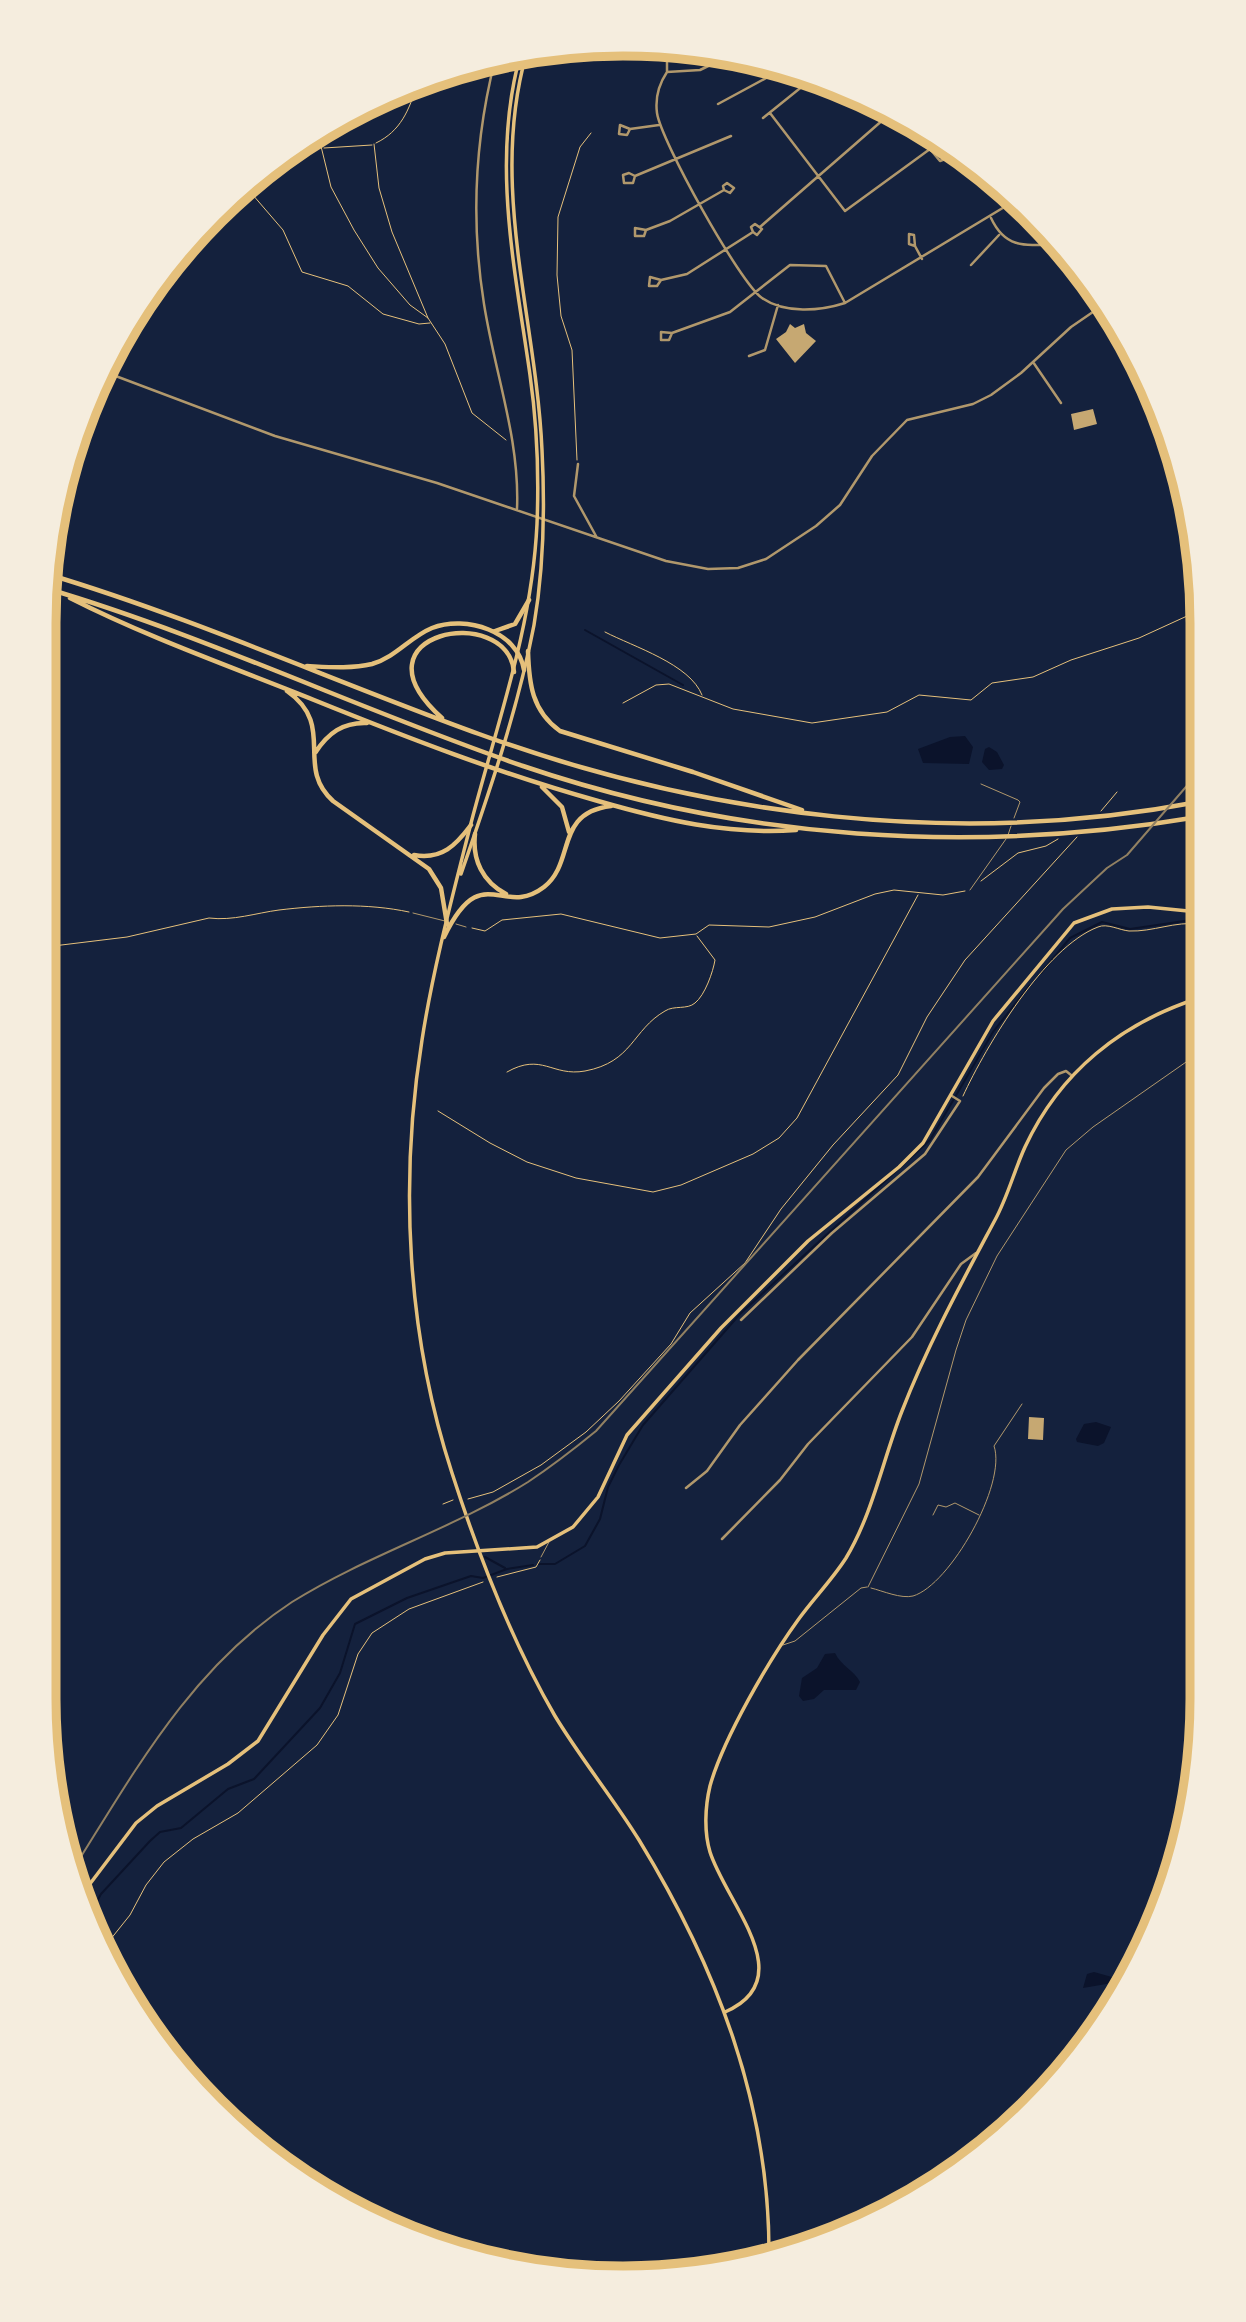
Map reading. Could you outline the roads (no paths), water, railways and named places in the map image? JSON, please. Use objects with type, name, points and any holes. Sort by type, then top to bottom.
[{"type":"highway","points":[[58,578],[159,610],[531,752],[629,781],[714,799],[810,813],[928,823],[994,823],[1123,813],[1190,803]]},
{"type":"highway","points":[[57,592],[161,626],[471,747],[552,775],[673,807],[807,829],[877,835],[995,837],[1103,830],[1190,818]]},
{"type":"highway","points":[[60,593],[143,633],[538,785],[712,829],[764,832],[807,829]]},
{"type":"highway","points":[[490,631],[505,630],[515,624],[529,600]]},
{"type":"highway","points":[[302,666],[371,664],[391,656],[423,633],[443,625],[464,624],[506,638],[519,652],[524,670]]},
{"type":"highway","points":[[445,721],[424,702],[415,689],[412,668],[418,653],[429,640],[445,633],[463,633],[492,641],[508,653],[514,672]]},
{"type":"highway","points":[[528,651],[529,679],[534,700],[545,718],[560,732],[740,787],[810,813]]},
{"type":"highway","points":[[281,687],[300,701],[309,713],[314,728],[316,775],[326,794],[410,854],[436,878],[447,923]]},
{"type":"highway","points":[[315,753],[336,729],[353,723],[372,723]]},
{"type":"highway","points":[[538,785],[562,807],[569,833]]},
{"type":"highway","points":[[443,937],[455,913],[469,899],[486,894],[510,896],[533,893],[547,884],[558,867],[569,833],[589,813],[615,806]]},
{"type":"highway","points":[[410,854],[427,857],[444,853],[457,844],[471,825]]},
{"type":"highway","points":[[475,834],[475,851],[483,874],[494,887],[510,896]]},
{"type":"main road","points":[[455,893],[492,781],[524,670],[543,527],[540,415],[516,246],[512,190],[513,120],[524,65]]},
{"type":"main road","points":[[518,66],[507,121],[506,181],[513,267],[534,415],[537,526],[529,600],[519,652],[443,937],[421,1046],[410,1168],[413,1272],[431,1395],[451,1471],[491,1581],[525,1661],[559,1722],[639,1840],[706,1964],[725,2011],[752,2096],[764,2174],[769,2247]]},
{"type":"main road","points":[[88,1886],[136,1823],[166,1800],[228,1765],[258,1741],[323,1635],[339,1611],[351,1599],[425,1559],[465,1551],[523,1549],[549,1542],[573,1527],[591,1506],[627,1435],[727,1322],[827,1226],[899,1167],[923,1143],[953,1096],[993,1021],[1074,923],[1112,909],[1148,907],[1190,911]]},
{"type":"main road","points":[[725,2011],[751,1997],[758,1985],[761,1962],[754,1941],[720,1879],[709,1848],[706,1813],[711,1786],[721,1758],[780,1645],[846,1558],[867,1513],[902,1410],[976,1253],[1008,1193],[1034,1128],[1071,1075],[1089,1057],[1145,1019],[1190,1002]]},
{"type":"street","points":[[667,58],[667,72],[657,97],[659,125],[700,206],[755,293],[778,305],[816,309],[845,303],[1007,206]]},
{"type":"street","points":[[667,72],[700,70],[713,64]]},
{"type":"street","points":[[493,71],[483,116],[477,187],[477,247],[484,305],[516,448],[517,510]]},
{"type":"street","points":[[718,104],[768,77],[767,74]]},
{"type":"street","points":[[763,118],[804,86]]},
{"type":"street","points":[[770,113],[845,211],[930,149]]},
{"type":"street","points":[[760,227],[782,211],[884,119]]},
{"type":"street","points":[[630,129],[659,125]]},
{"type":"street","points":[[635,176],[731,136]]},
{"type":"street","points":[[928,146],[940,161],[947,158]]},
{"type":"street","points":[[646,230],[700,206],[724,190]]},
{"type":"street","points":[[991,218],[999,235],[1020,244],[1044,244]]},
{"type":"street","points":[[752,232],[751,227],[755,224],[760,227]]},
{"type":"street","points":[[752,232],[757,235],[761,232],[760,227]]},
{"type":"street","points":[[660,280],[687,274],[752,232]]},
{"type":"street","points":[[971,265],[999,235]]},
{"type":"street","points":[[915,246],[922,259]]},
{"type":"street","points":[[672,333],[730,312],[790,265],[826,266],[845,303]]},
{"type":"street","points":[[749,356],[765,350],[778,305]]},
{"type":"street","points":[[112,377],[275,436],[437,483],[688,567],[738,568],[766,559],[816,526],[841,505],[872,456],[907,421],[973,404],[991,395],[1071,327],[1095,310]]},
{"type":"street","points":[[1033,362],[1060,404]]},
{"type":"street","points":[[578,464],[574,496],[596,536]]},
{"type":"street","points":[[686,1488],[707,1471],[740,1425],[799,1360],[978,1177],[1044,1088],[1058,1074],[1066,1071],[1071,1075]]},
{"type":"street","points":[[741,1320],[832,1232],[925,1154],[959,1100],[953,1096]]},
{"type":"street","points":[[827,1226],[832,1232]]},
{"type":"street","points":[[722,1539],[780,1480],[808,1444],[912,1337],[961,1265],[976,1253]]},
{"type":"lane","points":[[970,890],[982,869],[1001,849],[1020,802],[981,784]]},
{"type":"lane","points":[[413,913],[466,927]]},
{"type":"lane","points":[[869,1587],[919,1484],[959,1340],[997,1256],[1066,1150],[1093,1127],[1190,1060]]},
{"type":"lane","points":[[780,1645],[795,1641],[861,1588],[869,1587],[908,1597],[928,1588],[975,1530],[997,1466],[994,1447],[1022,1404]]},
{"type":"lane","points":[[933,1515],[938,1505],[946,1507],[955,1503],[981,1516]]},
{"type":"lane","points":[[541,1556],[549,1542]]},
{"type":"water","points":[[965,736],[973,747],[969,764],[923,763],[918,749],[950,737]]},
{"type":"water","points":[[989,747],[997,752],[1004,765],[1002,769],[989,770],[982,762],[985,749]]},
{"type":"water","points":[[1096,1422],[1111,1427],[1104,1443],[1098,1446],[1077,1442],[1084,1424]]},
{"type":"water","points":[[835,1653],[860,1682],[856,1690],[824,1690],[814,1699],[803,1701],[799,1696],[802,1678],[817,1668],[825,1654]]},
{"type":"water","points":[[1094,1972],[1116,1978],[1114,1983],[1083,1988],[1087,1974]]},
{"type":"waterway","points":[[585,630],[683,685]]},
{"type":"waterway","points":[[1041,973],[1070,938],[1102,922],[1130,929],[1190,920]]},
{"type":"waterway","points":[[539,1564],[555,1564],[585,1546],[600,1519],[608,1487],[643,1425],[740,1314],[930,1140],[993,1032],[1030,985]]},
{"type":"waterway","points":[[485,1557],[505,1568]]},
{"type":"waterway","points":[[95,1905],[101,1894],[160,1832],[181,1828],[228,1789],[254,1779],[320,1708],[340,1673],[355,1624],[407,1598],[471,1576],[483,1578],[507,1569],[533,1565]]},
{"type":"railway","points":[[79,1859],[168,1724],[224,1658],[256,1628],[321,1585],[499,1499],[537,1476],[596,1431],[1063,909],[1107,868],[1127,855],[1190,782]]}]
